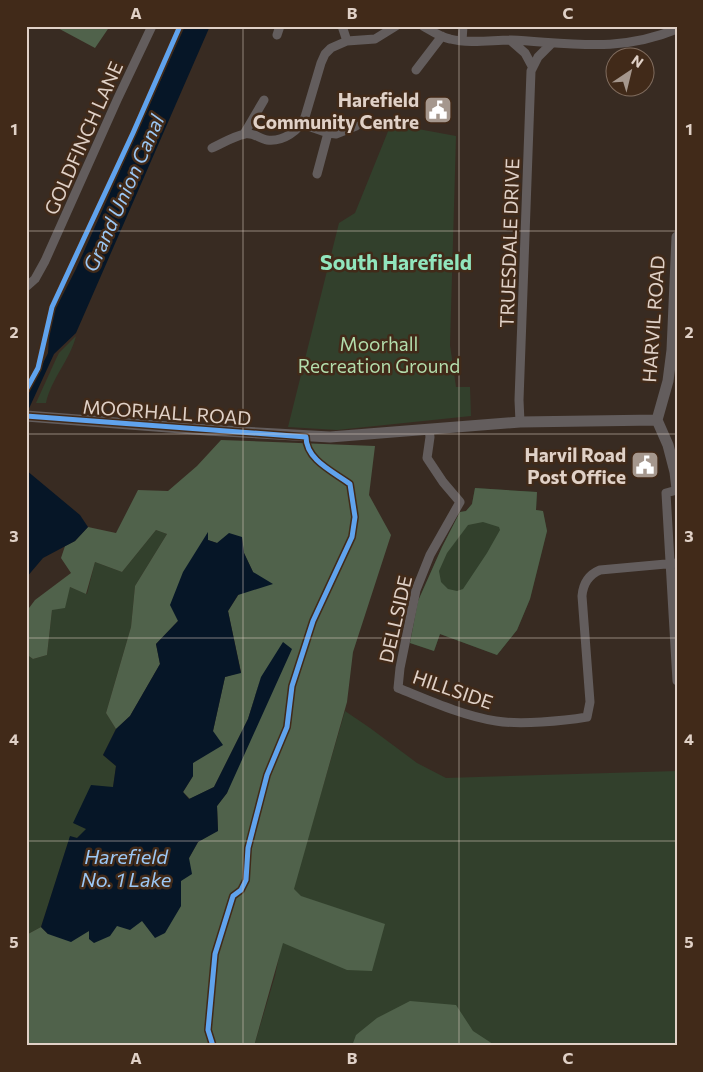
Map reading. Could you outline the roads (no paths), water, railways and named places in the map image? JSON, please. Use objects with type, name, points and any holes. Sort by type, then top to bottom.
[{"type":"street","name":"GOLDFINCH LANE","points":[[26,287],[34,279],[45,261],[152,26]]},
{"type":"street","points":[[342,26],[347,41]]},
{"type":"street","points":[[212,148],[244,134],[250,134],[266,140],[274,140],[292,133],[302,124],[325,54],[331,48],[347,41],[375,39],[396,26]]},
{"type":"street","points":[[423,26],[442,36],[462,40],[510,40],[601,45],[644,41],[677,29]]},
{"type":"street","points":[[462,40],[463,26]]},
{"type":"street","points":[[416,70],[442,36]]},
{"type":"street","points":[[510,40],[524,52],[532,66],[552,43]]},
{"type":"street","name":"TRUESDALE DRIVE","points":[[520,422],[519,400],[532,66]]},
{"type":"street","points":[[244,134],[264,100]]},
{"type":"street","points":[[302,124],[336,134],[356,126]]},
{"type":"street","points":[[317,174],[328,133]]},
{"type":"street","name":"HARVIL ROAD","points":[[657,420],[668,381],[672,350],[677,237]]},
{"type":"street","name":"MOORHALL ROAD","points":[[26,416],[306,437],[340,437],[520,422],[657,420]]},
{"type":"street","points":[[657,420],[668,445],[677,489],[666,493],[673,564],[677,681]]},
{"type":"street","name":"DELLSIDE","points":[[398,688],[400,668],[416,590],[430,555],[460,502],[443,482],[427,458],[430,437],[429,429]]},
{"type":"street","name":"HILLSIDE","points":[[398,688],[468,714],[496,721],[569,720],[587,717],[590,702],[582,596],[584,584],[591,575],[600,570],[673,564]]},
{"type":"water","name":"Grand Union Canal","points":[[185,26],[210,26],[76,333],[54,354],[26,415],[26,398],[48,353],[50,323],[55,310],[76,269]]},
{"type":"water","points":[[26,470],[80,515],[88,527],[75,541],[43,558],[26,578]]},
{"type":"water","name":"Harefield No. 1 Lake","points":[[208,532],[208,540],[217,543],[229,533],[242,537],[244,553],[253,572],[273,584],[238,595],[228,611],[241,673],[225,677],[213,731],[223,745],[193,763],[193,776],[183,792],[189,799],[214,787],[248,719],[261,677],[283,642],[292,649],[227,793],[217,806],[218,831],[198,842],[189,858],[192,874],[181,881],[181,906],[165,933],[155,938],[142,921],[130,930],[117,926],[110,936],[94,943],[89,939],[89,931],[71,942],[48,934],[41,927],[70,836],[77,838],[86,829],[73,823],[91,785],[113,787],[116,766],[103,755],[116,729],[130,716],[160,664],[156,644],[178,621],[170,605],[183,572]]},
{"type":"place","name":"Harefield Community Centre","points":[[438,110]]},
{"type":"place","name":"Harvil Road Post Office","points":[[645,465]]},
{"type":"district","name":"South Harefield","points":[[396,261]]},
{"type":"park label","name":"Moorhall Recreation Ground","points":[[379,354]]}]
